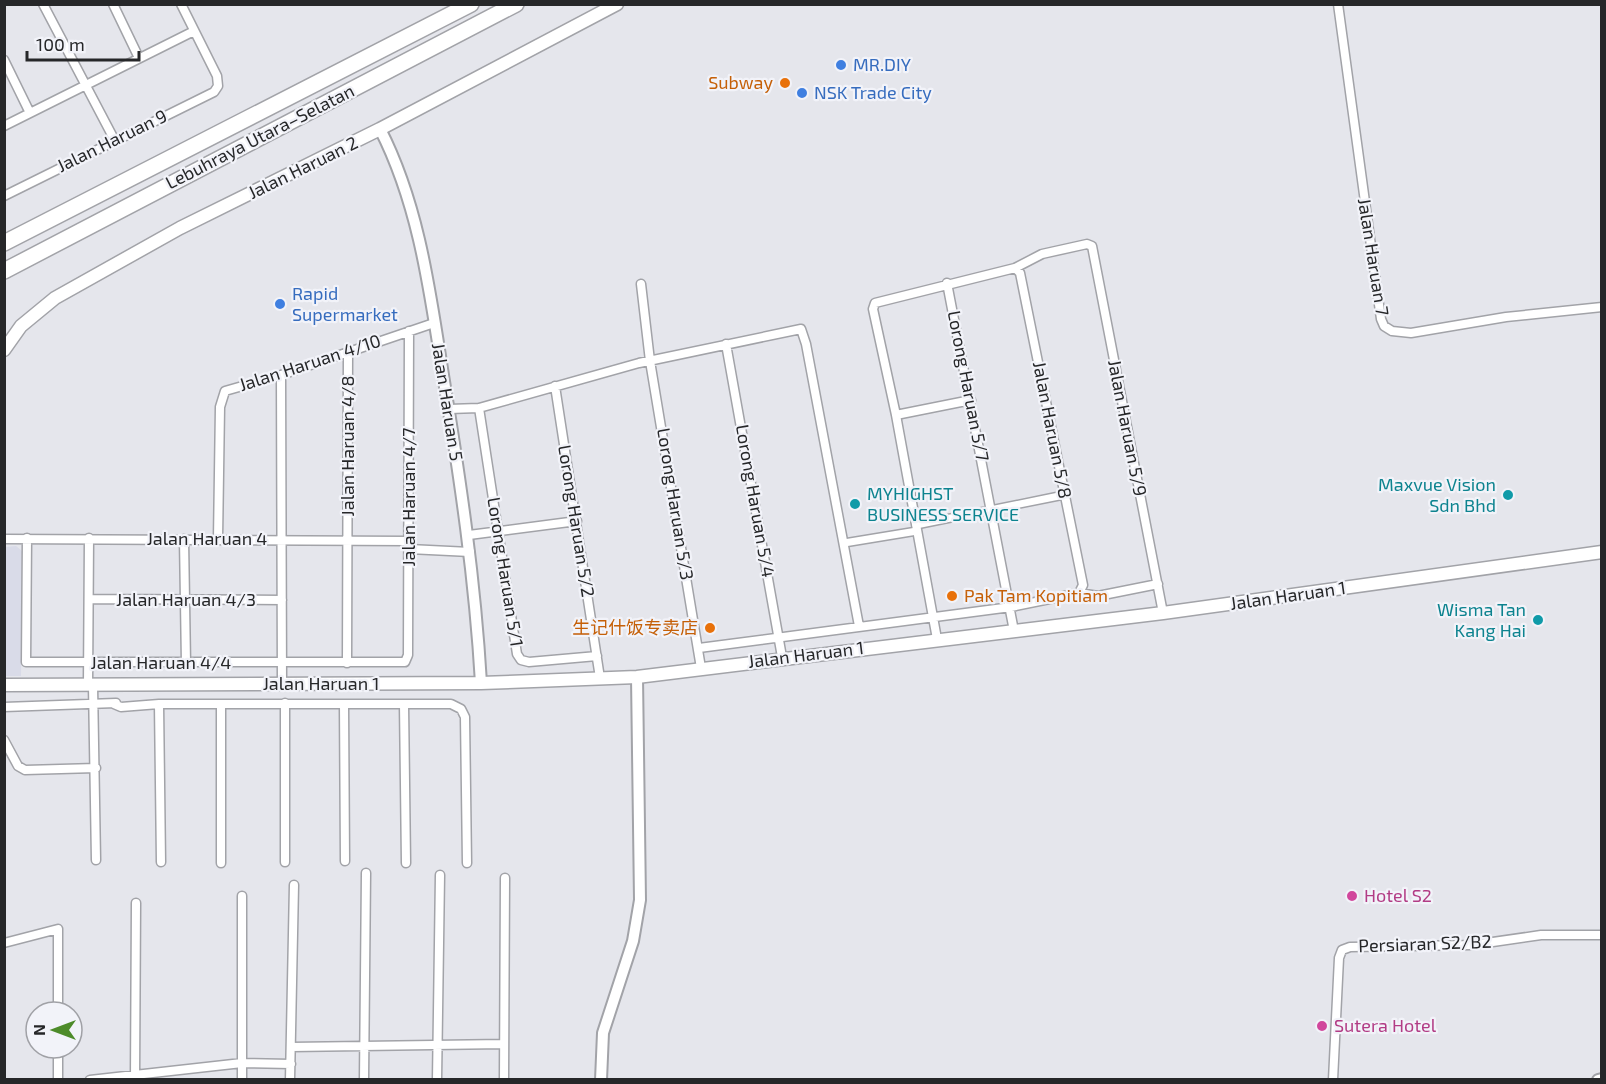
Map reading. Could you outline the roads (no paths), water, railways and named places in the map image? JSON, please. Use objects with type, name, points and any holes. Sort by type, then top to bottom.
[{"type":"highway","name":"Lebuhraya Utara–Selatan","points":[[4,243],[471,4]]},
{"type":"highway","name":"Lebuhraya Utara–Selatan","points":[[4,271],[516,4]]},
{"type":"main road","name":"Jalan Haruan 2","points":[[4,350],[21,326],[55,298],[180,228],[380,129],[617,4]]},
{"type":"main road","name":"Jalan Haruan 1","points":[[4,685],[481,683],[637,676],[1163,613],[1602,552]]},
{"type":"street","points":[[43,4],[114,139]]},
{"type":"street","points":[[113,4],[140,58]]},
{"type":"street","points":[[4,126],[194,31],[181,4]]},
{"type":"street","name":"Jalan Haruan 7","points":[[1338,4],[1381,319],[1384,326],[1392,331],[1411,333],[1506,317],[1602,307]]},
{"type":"street","name":"Jalan Haruan 9","points":[[4,195],[114,139],[214,92],[218,86],[217,76],[194,31]]},
{"type":"street","points":[[4,60],[30,113]]},
{"type":"street","name":"Jalan Haruan 5","points":[[380,129],[394,156],[412,212],[434,323],[469,535],[481,683]]},
{"type":"street","name":"Jalan Haruan 5/9","points":[[1015,268],[1042,254],[1090,244],[1163,613]]},
{"type":"street","points":[[937,639],[935,617],[896,415],[873,309],[875,303],[947,282],[1015,268]]},
{"type":"street","name":"Jalan Haruan 5/8","points":[[1015,268],[1020,273],[1083,585],[1079,593]]},
{"type":"street","name":"Lorong Haruan 5/7","points":[[947,282],[993,511],[1014,631]]},
{"type":"street","name":"Lorong Haruan 5/3","points":[[641,284],[650,362],[699,648],[700,668]]},
{"type":"street","name":"Jalan Haruan 4/10","points":[[218,539],[221,395],[230,389],[281,375],[434,323]]},
{"type":"street","points":[[448,409],[479,408],[650,362],[801,329],[806,344],[859,626]]},
{"type":"street","name":"Jalan Haruan 4/7","points":[[405,662],[408,655],[409,331]]},
{"type":"street","name":"Lorong Haruan 5/4","points":[[726,344],[782,657]]},
{"type":"street","name":"Jalan Haruan 4/8","points":[[347,663],[348,352]]},
{"type":"street","points":[[281,375],[282,684]]},
{"type":"street","name":"Lorong Haruan 5/2","points":[[555,386],[600,678]]},
{"type":"street","points":[[896,415],[971,400]]},
{"type":"street","name":"Lorong Haruan 5/1","points":[[479,408],[517,654],[521,660],[529,662],[597,656]]},
{"type":"street","points":[[844,543],[1064,495]]},
{"type":"street","points":[[469,535],[577,520]]},
{"type":"street","name":"Jalan Haruan 4/4","points":[[27,538],[26,662],[186,664],[405,662]]},
{"type":"street","points":[[89,538],[88,663],[98,699],[95,704],[96,860]]},
{"type":"street","name":"Jalan Haruan 4","points":[[4,539],[348,540],[470,552]]},
{"type":"street","points":[[184,539],[186,664]]},
{"type":"street","points":[[699,648],[1011,607],[1079,593],[1098,596],[1158,584]]},
{"type":"street","name":"Jalan Haruan 4/3","points":[[89,599],[282,600]]},
{"type":"street","points":[[601,1080],[603,1033],[633,941],[639,900],[637,676]]},
{"type":"street","points":[[114,685],[114,704]]},
{"type":"street","points":[[4,707],[114,704],[121,701],[131,704],[451,704],[460,709],[465,717],[466,863]]},
{"type":"street","points":[[285,703],[285,862]]},
{"type":"street","points":[[159,704],[161,862]]},
{"type":"street","points":[[220,704],[221,863]]},
{"type":"street","points":[[344,704],[345,861]]},
{"type":"street","points":[[404,704],[406,863]]},
{"type":"street","points":[[4,740],[18,766],[24,770],[96,768]]},
{"type":"street","points":[[364,1080],[366,873]]},
{"type":"street","points":[[437,1080],[440,875]]},
{"type":"street","points":[[504,1080],[505,878]]},
{"type":"street","points":[[291,1080],[294,885]]},
{"type":"street","points":[[242,896],[242,1080]]},
{"type":"street","points":[[135,1077],[136,903]]},
{"type":"street","points":[[4,942],[58,929],[58,1000]]},
{"type":"street","name":"Persiaran S2/B2","points":[[1333,1080],[1339,958],[1342,950],[1350,947],[1472,945],[1572,933],[1602,935]]},
{"type":"street","points":[[291,1047],[504,1044]]},
{"type":"street","points":[[58,1060],[58,1080]]},
{"type":"street","points":[[90,1080],[135,1077],[242,1063],[291,1064]]},
{"type":"place","name":"MR.DIY","points":[[841,65]]},
{"type":"place","name":"Subway","points":[[785,83]]},
{"type":"place","name":"NSK Trade City","points":[[802,93]]},
{"type":"place","name":"Rapid Supermarket","points":[[280,304]]},
{"type":"place","name":"Maxvue Vision Sdn Bhd","points":[[1508,495]]},
{"type":"place","name":"MYHIGHST BUSINESS SERVICE","points":[[855,504]]},
{"type":"place","name":"Pak Tam Kopitiam","points":[[952,596]]},
{"type":"place","name":"Wisma Tan Kang Hai","points":[[1538,620]]},
{"type":"place","name":"生记什饭专卖店","points":[[710,628]]},
{"type":"place","name":"Hotel S2","points":[[1352,896]]},
{"type":"place","name":"Sutera Hotel","points":[[1322,1026]]}]
